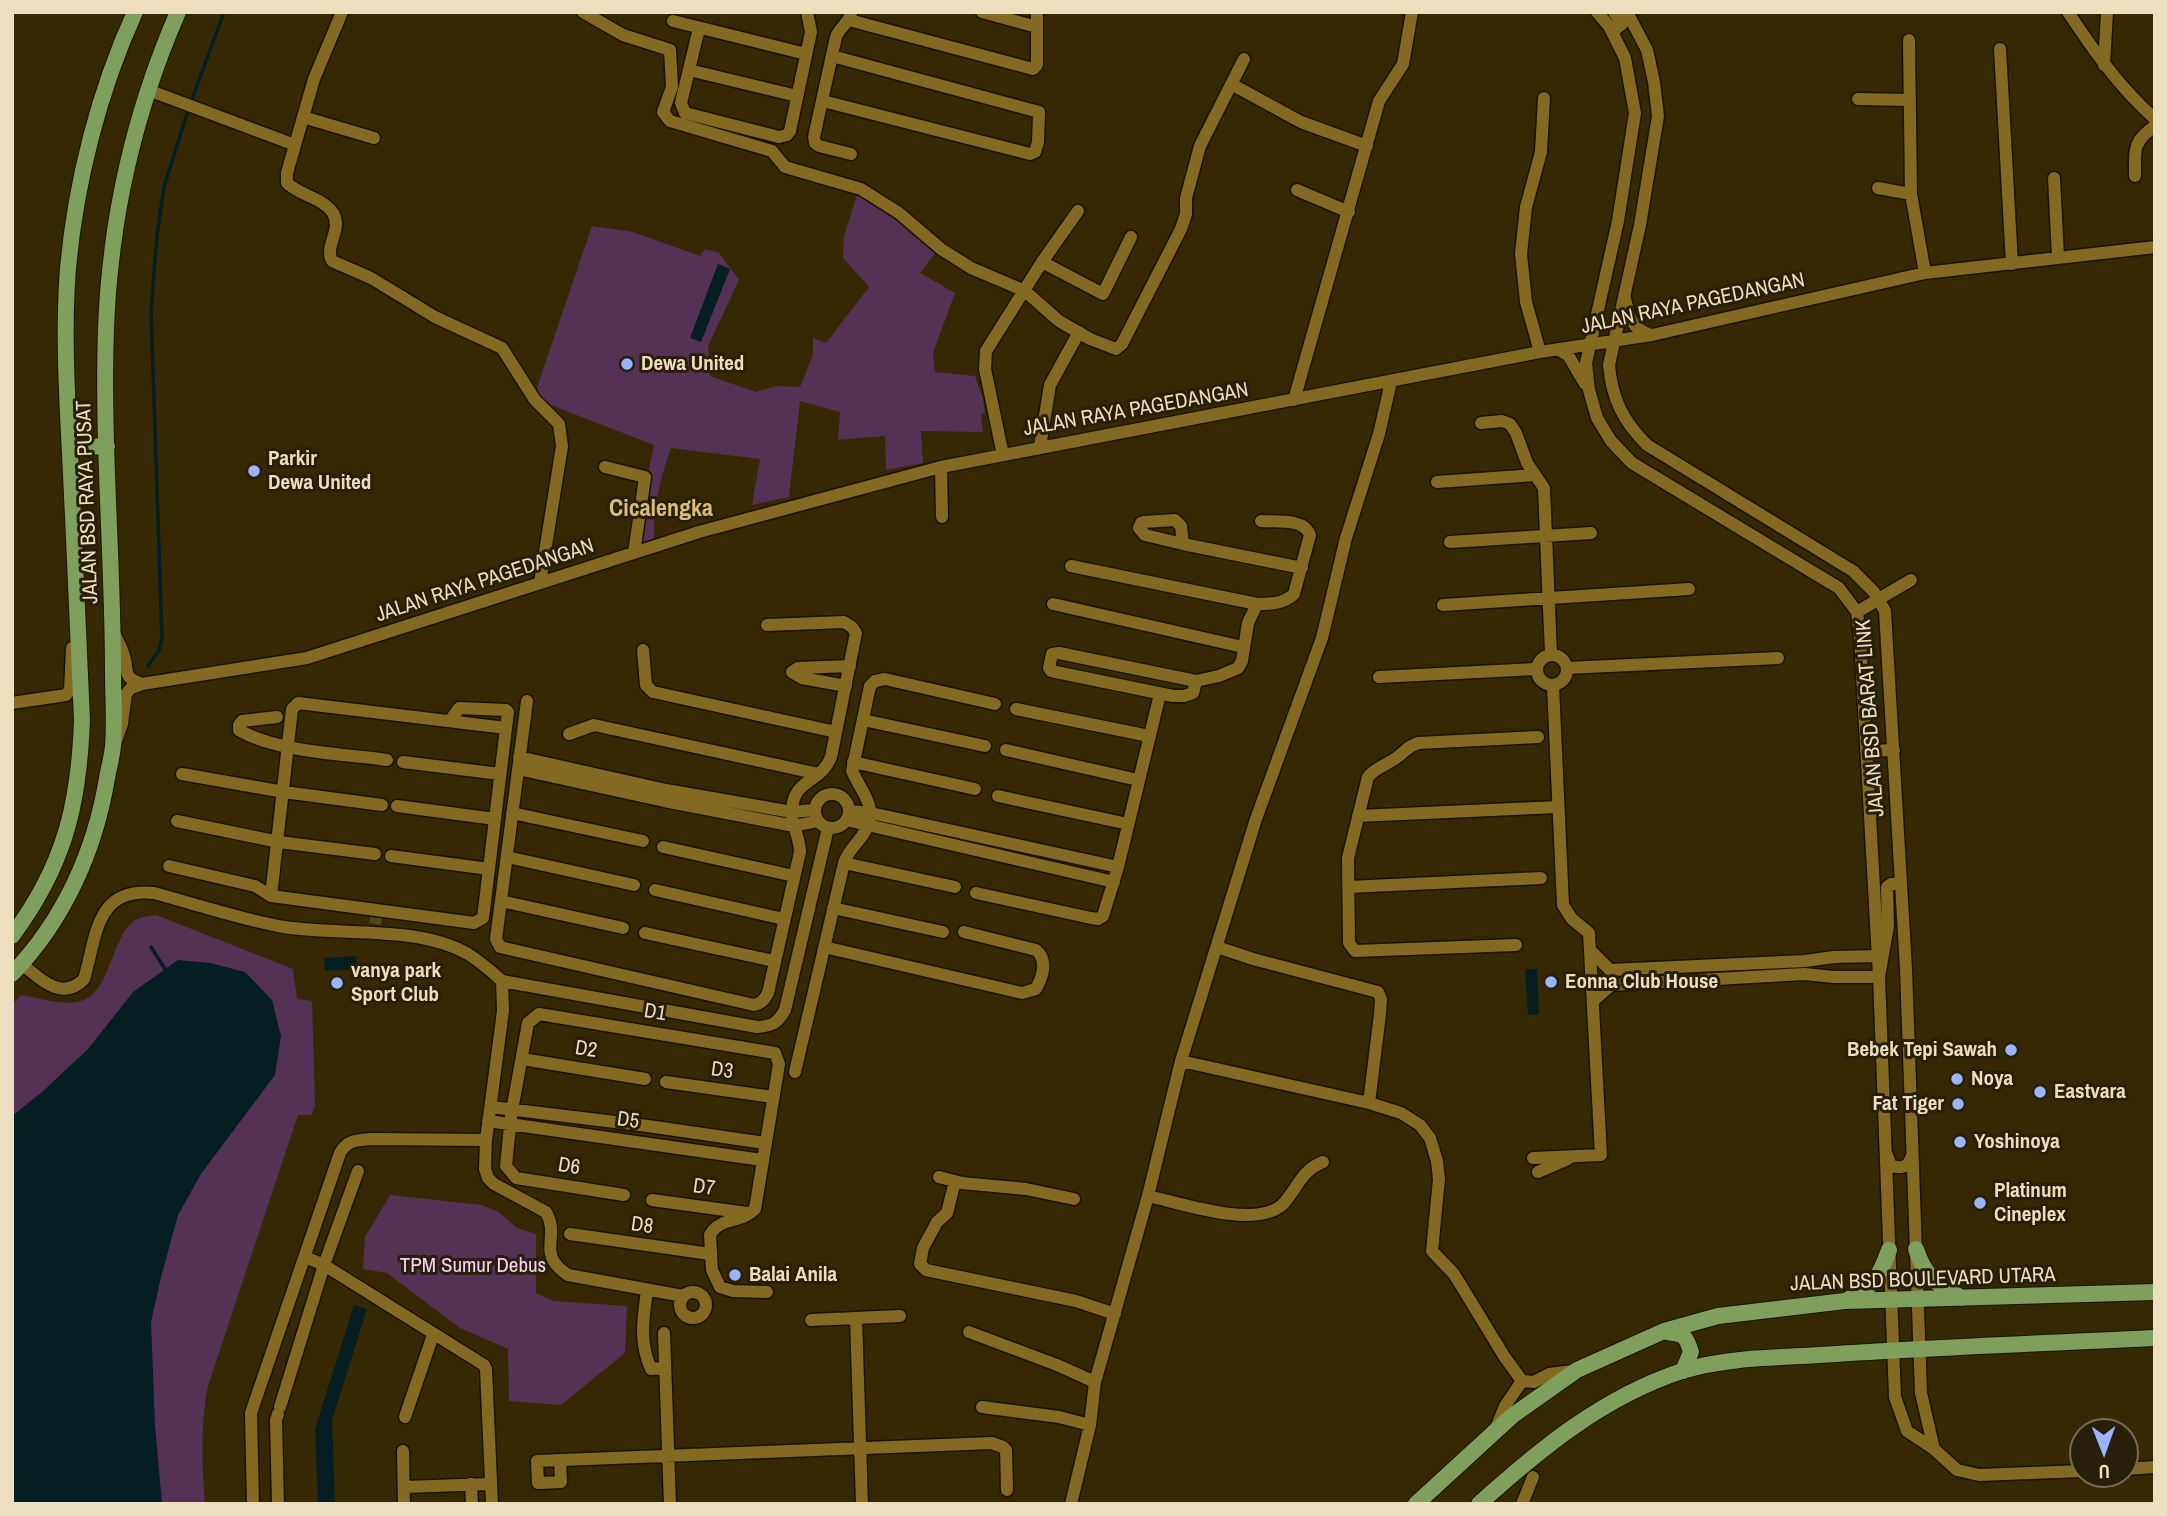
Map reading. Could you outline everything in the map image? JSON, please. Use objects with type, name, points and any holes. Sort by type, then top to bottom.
[{"type":"main road","name":"JALAN BSD RAYA PUSAT","points":[[12,936],[34,906],[70,824],[81,752],[82,720],[66,334],[68,268],[78,205],[100,107],[135,12]]},
{"type":"main road","name":"JALAN BSD RAYA PUSAT","points":[[17,969],[54,922],[82,868],[95,834],[106,792],[113,748],[106,329],[110,265],[120,192],[158,57],[178,12]]},
{"type":"main road","points":[[70,448],[107,446]]},
{"type":"main road","points":[[70,824],[95,834]]},
{"type":"main road","points":[[1916,1249],[1923,1269],[1940,1287],[1964,1299]]},
{"type":"main road","points":[[1845,1301],[1868,1289],[1880,1276],[1889,1250]]},
{"type":"main road","name":"JALAN BSD BOULEVARD UTARA","points":[[1416,1504],[1494,1432],[1544,1392],[1577,1370],[1664,1331],[1718,1316],[1845,1301],[2155,1292]]},
{"type":"main road","points":[[1664,1331],[1682,1334],[1687,1340],[1691,1352],[1683,1371]]},
{"type":"main road","points":[[1479,1504],[1556,1438],[1598,1410],[1638,1389],[1683,1371],[1724,1362],[1892,1350],[2155,1338]]},
{"type":"street","points":[[342,12],[314,79],[287,173],[287,183],[332,212],[336,227],[330,254],[332,261],[371,278],[435,317],[502,348],[536,400],[559,424],[563,438],[540,583]]},
{"type":"street","points":[[583,12],[623,35],[670,50],[672,87],[663,112],[670,121],[772,151],[786,167],[861,189],[899,213],[941,249],[971,268],[1025,291],[1059,321],[1111,348],[1119,347],[1181,229],[1200,146],[1244,59]]},
{"type":"street","points":[[699,27],[681,103],[685,113],[779,137],[790,131],[811,32],[807,12]]},
{"type":"street","points":[[982,12],[1037,27]]},
{"type":"street","points":[[852,155],[819,146],[814,137],[839,28],[850,16],[1033,69],[1037,65],[1037,12]]},
{"type":"street","points":[[1294,401],[1382,94],[1403,64],[1412,12]]},
{"type":"street","name":"JALAN BSD BARAT LINK","points":[[1597,12],[1612,31],[1625,58],[1636,113],[1618,221],[1586,363],[1589,390],[1597,418],[1611,441],[1632,463],[1839,589],[1857,612],[1878,956],[1895,1397],[1907,1431],[1934,1449],[1957,1470],[1979,1475],[2069,1472]]},
{"type":"street","points":[[1612,31],[1622,24],[1615,12]]},
{"type":"street","name":"JALAN BSD BARAT LINK","points":[[1627,12],[1647,50],[1658,116],[1640,225],[1609,365],[1615,397],[1629,428],[1647,445],[1853,571],[1885,611],[1914,1147],[1921,1393],[1934,1449]]},
{"type":"street","points":[[2068,12],[2104,65],[2135,101],[2155,119]]},
{"type":"street","points":[[2104,65],[2107,12]]},
{"type":"street","points":[[673,21],[806,54]]},
{"type":"street","points":[[1909,40],[1912,194],[1925,273]]},
{"type":"street","points":[[2000,49],[2012,264]]},
{"type":"street","points":[[823,101],[1030,154],[1035,152],[1038,142],[1039,112],[832,56]]},
{"type":"street","points":[[689,70],[797,96]]},
{"type":"street","points":[[1233,85],[1301,122],[1367,146]]},
{"type":"street","points":[[148,90],[295,145]]},
{"type":"street","points":[[1540,352],[1526,302],[1521,254],[1526,207],[1541,152],[1545,98]]},
{"type":"street","points":[[1858,99],[1910,100]]},
{"type":"street","points":[[303,117],[374,138]]},
{"type":"street","points":[[2135,176],[2137,143],[2141,135],[2155,126]]},
{"type":"street","points":[[2054,178],[2057,257]]},
{"type":"street","points":[[1878,188],[1912,194]]},
{"type":"street","points":[[1297,190],[1349,212]]},
{"type":"street","points":[[1003,455],[984,358],[986,351],[1078,211]]},
{"type":"street","points":[[1042,262],[1103,294],[1131,237]]},
{"type":"street","name":"JALAN RAYA PAGEDANGAN","points":[[142,684],[307,658],[699,532],[941,467],[1540,352],[1651,335],[1925,273],[2155,247]]},
{"type":"street","points":[[1625,295],[1632,323],[1639,331],[1651,335]]},
{"type":"street","points":[[1040,447],[1050,385],[1080,332]]},
{"type":"street","points":[[1559,350],[1568,355],[1589,390]]},
{"type":"street","points":[[1071,1504],[1090,1425],[1095,1382],[1148,1196],[1181,1061],[1255,819],[1322,638],[1346,538],[1379,434],[1391,382]]},
{"type":"street","points":[[1481,423],[1502,421],[1510,424],[1527,463],[1544,488],[1551,654]]},
{"type":"street","points":[[605,467],[645,477],[634,553]]},
{"type":"street","points":[[941,467],[942,517]]},
{"type":"street","points":[[1437,482],[1535,475]]},
{"type":"street","points":[[1071,566],[1257,604],[1274,604],[1292,597],[1310,535],[1306,528],[1296,523],[1261,521]]},
{"type":"street","points":[[1450,542],[1591,533]]},
{"type":"street","points":[[1183,544],[1302,568]]},
{"type":"street","points":[[1857,612],[1911,580]]},
{"type":"street","points":[[1443,606],[1689,589]]},
{"type":"street","points":[[1054,604],[1243,647]]},
{"type":"street","points":[[1196,681],[1194,691],[1190,695],[1160,694],[1051,671],[1049,668],[1051,656],[1059,653],[1196,681],[1219,676],[1238,668],[1242,661],[1248,623],[1257,604]]},
{"type":"street","points":[[12,703],[58,698],[70,690],[76,620]]},
{"type":"street","points":[[527,701],[496,939],[500,947],[754,1005],[764,1001],[768,993],[800,852],[800,841],[792,812],[797,790],[828,765],[856,634],[848,624],[766,625]]},
{"type":"street","points":[[113,631],[124,655],[127,675],[131,680],[142,684]]},
{"type":"street","points":[[643,650],[646,685],[653,692],[836,732]]},
{"type":"street","points":[[1551,654],[1559,656],[1567,668],[1561,683],[1553,686],[1544,684],[1538,678],[1536,669],[1538,662],[1551,654]]},
{"type":"street","points":[[1567,668],[1778,658]]},
{"type":"street","points":[[846,686],[802,678],[792,672],[798,668],[850,666]]},
{"type":"street","points":[[1379,677],[1536,669]]},
{"type":"street","points":[[794,1072],[844,863],[848,852],[870,819],[866,795],[852,771],[870,686],[881,679],[995,704]]},
{"type":"street","points":[[113,748],[122,724],[126,694],[131,688],[142,684]]},
{"type":"street","points":[[1533,1158],[1601,1155],[1589,933],[1572,919],[1563,905],[1553,686]]},
{"type":"street","points":[[976,892],[1098,919],[1106,912],[1160,694]]},
{"type":"street","points":[[58,698],[72,704],[81,752]]},
{"type":"street","points":[[17,969],[48,987],[62,990],[79,984],[84,979],[97,928],[105,911],[115,900],[130,892],[154,893],[276,926],[303,930],[376,921],[478,922],[483,918],[506,728],[298,703],[292,709],[271,896]]},
{"type":"street","points":[[1016,709],[1149,736]]},
{"type":"street","points":[[277,717],[243,721],[239,730],[289,747],[387,760]]},
{"type":"street","points":[[863,720],[985,746]]},
{"type":"street","points":[[569,734],[594,725],[819,774]]},
{"type":"street","points":[[1516,945],[1355,951],[1349,943],[1348,858],[1368,777],[1374,769],[1396,759],[1407,747],[1418,743],[1538,737]]},
{"type":"street","points":[[1006,750],[1138,780]]},
{"type":"street","points":[[1867,751],[1894,750]]},
{"type":"street","points":[[403,762],[500,774]]},
{"type":"street","points":[[853,762],[975,789]]},
{"type":"street","points":[[169,866],[255,886],[271,896],[376,921],[437,941],[466,953],[502,981],[757,1027],[773,1026],[779,1022],[785,1010],[820,820],[818,800],[827,794],[837,795],[846,801],[847,816],[838,827],[820,820],[792,812],[519,763]]},
{"type":"street","points":[[519,763],[664,801],[794,826],[820,820]]},
{"type":"street","points":[[182,774],[284,792],[382,805]]},
{"type":"street","points":[[998,796],[1128,824]]},
{"type":"street","points":[[397,806],[495,819]]},
{"type":"street","points":[[1358,816],[1558,807]]},
{"type":"street","points":[[512,813],[643,841]]},
{"type":"street","points":[[847,816],[1118,867]]},
{"type":"street","points":[[870,819],[1114,882]]},
{"type":"street","points":[[177,821],[279,842],[375,854]]},
{"type":"street","points":[[663,847],[793,876]]},
{"type":"street","points":[[391,856],[489,869]]},
{"type":"street","points":[[507,857],[634,885]]},
{"type":"street","points":[[844,863],[955,887]]},
{"type":"street","points":[[1348,887],[1541,878]]},
{"type":"street","points":[[1593,1001],[1611,985],[1804,974],[1879,977],[1888,926],[1887,887],[1901,884]]},
{"type":"street","points":[[654,890],[784,919]]},
{"type":"street","points":[[501,901],[623,928]]},
{"type":"street","points":[[833,908],[943,932]]},
{"type":"street","points":[[824,947],[1022,993],[1036,989],[1044,964],[1040,953],[964,932]]},
{"type":"street","points":[[645,933],[774,961]]},
{"type":"street","points":[[1217,947],[1378,992],[1381,999],[1380,1014],[1369,1103]]},
{"type":"street","points":[[1590,950],[1610,970],[1611,985]]},
{"type":"street","points":[[1610,970],[1878,956]]},
{"type":"street","points":[[1834,957],[1834,977]]},
{"type":"street","points":[[502,981],[503,1011],[486,1140],[485,1169],[488,1178],[494,1184],[546,1212],[549,1218],[550,1250],[556,1267],[568,1275],[682,1296]]},
{"type":"street","name":"D1","points":[[522,1059],[528,1023],[538,1014],[772,1051],[778,1056],[779,1064],[773,1097]]},
{"type":"street","points":[[510,1124],[522,1059]]},
{"type":"street","name":"D2","points":[[522,1059],[645,1079]]},
{"type":"street","points":[[1181,1061],[1369,1103],[1401,1113],[1420,1125],[1430,1138],[1439,1179],[1432,1251],[1454,1274],[1522,1381]]},
{"type":"street","name":"D3","points":[[666,1082],[773,1097]]},
{"type":"street","points":[[767,1292],[733,1291],[720,1287],[715,1280],[710,1254],[710,1235],[720,1224],[751,1213],[757,1204],[773,1097]]},
{"type":"street","name":"D5","points":[[491,1107],[765,1143]]},
{"type":"street","name":"D5","points":[[488,1121],[762,1160]]},
{"type":"street","name":"D6","points":[[510,1124],[506,1166],[516,1178],[624,1195]]},
{"type":"street","points":[[253,1504],[252,1408],[344,1145],[352,1141],[371,1139],[486,1140]]},
{"type":"street","points":[[1885,1149],[1891,1166],[1899,1168],[1910,1162],[1914,1147]]},
{"type":"street","points":[[1538,1172],[1575,1156]]},
{"type":"street","points":[[1148,1196],[1234,1215],[1256,1215],[1273,1211],[1283,1203],[1304,1174],[1323,1162]]},
{"type":"street","points":[[278,1504],[276,1420],[324,1265],[358,1171]]},
{"type":"street","points":[[939,1177],[1027,1189],[1074,1199]]},
{"type":"street","points":[[955,1181],[947,1213],[938,1222],[923,1248],[920,1264],[926,1270],[1076,1301],[1115,1314]]},
{"type":"street","name":"D7","points":[[652,1200],[751,1213]]},
{"type":"street","name":"D8","points":[[570,1234],[710,1254]]},
{"type":"street","points":[[305,1257],[324,1265],[433,1335],[479,1361],[486,1369],[492,1504]]},
{"type":"street","points":[[647,1291],[642,1322],[644,1354],[651,1369],[665,1368]]},
{"type":"street","points":[[811,1320],[900,1316]]},
{"type":"street","points":[[856,1318],[862,1504]]},
{"type":"street","points":[[969,1332],[1095,1382]]},
{"type":"street","points":[[664,1333],[670,1504]]},
{"type":"street","points":[[405,1417],[433,1335]]},
{"type":"street","points":[[1522,1381],[1534,1381],[1549,1374],[1577,1370]]},
{"type":"street","points":[[1494,1432],[1505,1406],[1522,1381]]},
{"type":"street","points":[[982,1407],[1090,1425]]},
{"type":"street","points":[[560,1460],[992,1443],[1006,1450],[1007,1490]]},
{"type":"street","points":[[403,1451],[404,1504]]},
{"type":"street","points":[[253,1460],[277,1459]]},
{"type":"street","points":[[1497,1504],[1498,1497],[1513,1473]]},
{"type":"street","points":[[1522,1504],[1534,1477]]},
{"type":"street","points":[[471,1484],[472,1504]]},
{"type":"street","points":[[404,1487],[491,1484]]},
{"type":"green space","name":"Dewa United","points":[[857,195],[898,220],[936,252],[920,273],[955,293],[933,353],[935,372],[975,376],[983,399],[983,432],[921,431],[923,463],[886,470],[885,436],[838,440],[840,412],[800,401],[789,497],[752,505],[760,459],[671,448],[658,494],[654,540],[639,544],[645,487],[654,445],[543,402],[535,393],[592,226],[633,232],[700,256],[705,249],[719,253],[739,280],[708,346],[710,376],[756,392],[776,386],[800,387],[813,355],[813,338],[826,343],[869,287],[843,258],[844,236]]},
{"type":"green space","points":[[156,915],[293,969],[297,999],[312,1001],[315,1106],[311,1115],[298,1115],[208,1386],[203,1430],[205,1504],[12,1504],[12,1004],[21,995],[71,1003],[86,999],[101,983],[128,927],[137,919]]},
{"type":"green space","name":"TPM Sumur Debus","points":[[390,1195],[481,1205],[497,1211],[517,1228],[536,1234],[536,1293],[553,1301],[627,1306],[625,1353],[561,1405],[509,1401],[508,1349],[460,1328],[387,1273],[363,1269],[365,1237]]},
{"type":"water","points":[[718,264],[730,269],[701,342],[690,338]]},
{"type":"water","points":[[356,956],[357,969],[325,971],[324,958]]},
{"type":"water","points":[[178,960],[210,963],[245,972],[272,1000],[281,1036],[275,1075],[201,1174],[178,1215],[161,1277],[151,1322],[155,1425],[162,1504],[12,1504],[12,1116],[88,1049],[133,992]]},
{"type":"water","points":[[1525,969],[1537,969],[1539,1014],[1528,1015]]},
{"type":"water","points":[[354,1305],[367,1309],[332,1420],[335,1504],[318,1504],[315,1429]]},
{"type":"waterway","points":[[191,102],[224,12]]},
{"type":"waterway","points":[[148,666],[159,650],[162,638],[151,311],[164,187],[188,110]]},
{"type":"waterway","points":[[151,947],[165,969]]},
{"type":"tunnel","points":[[375,924],[377,914]]},
{"type":"place","name":"Dewa United","points":[[627,364]]},
{"type":"place","name":"Parkir Dewa United","points":[[254,471]]},
{"type":"place","name":"Eonna Club House","points":[[1551,982]]},
{"type":"place","name":"vanya park Sport Club","points":[[337,983]]},
{"type":"place","name":"Bebek Tepi Sawah","points":[[2011,1050]]},
{"type":"place","name":"Noya","points":[[1957,1079]]},
{"type":"place","name":"Eastvara","points":[[2040,1092]]},
{"type":"place","name":"Fat Tiger","points":[[1958,1104]]},
{"type":"place","name":"Yoshinoya","points":[[1960,1142]]},
{"type":"place","name":"Platinum Cineplex","points":[[1980,1203]]},
{"type":"place","name":"Balai Anila","points":[[735,1275]]},
{"type":"district","name":"Cicalengka","points":[[661,510]]}]
